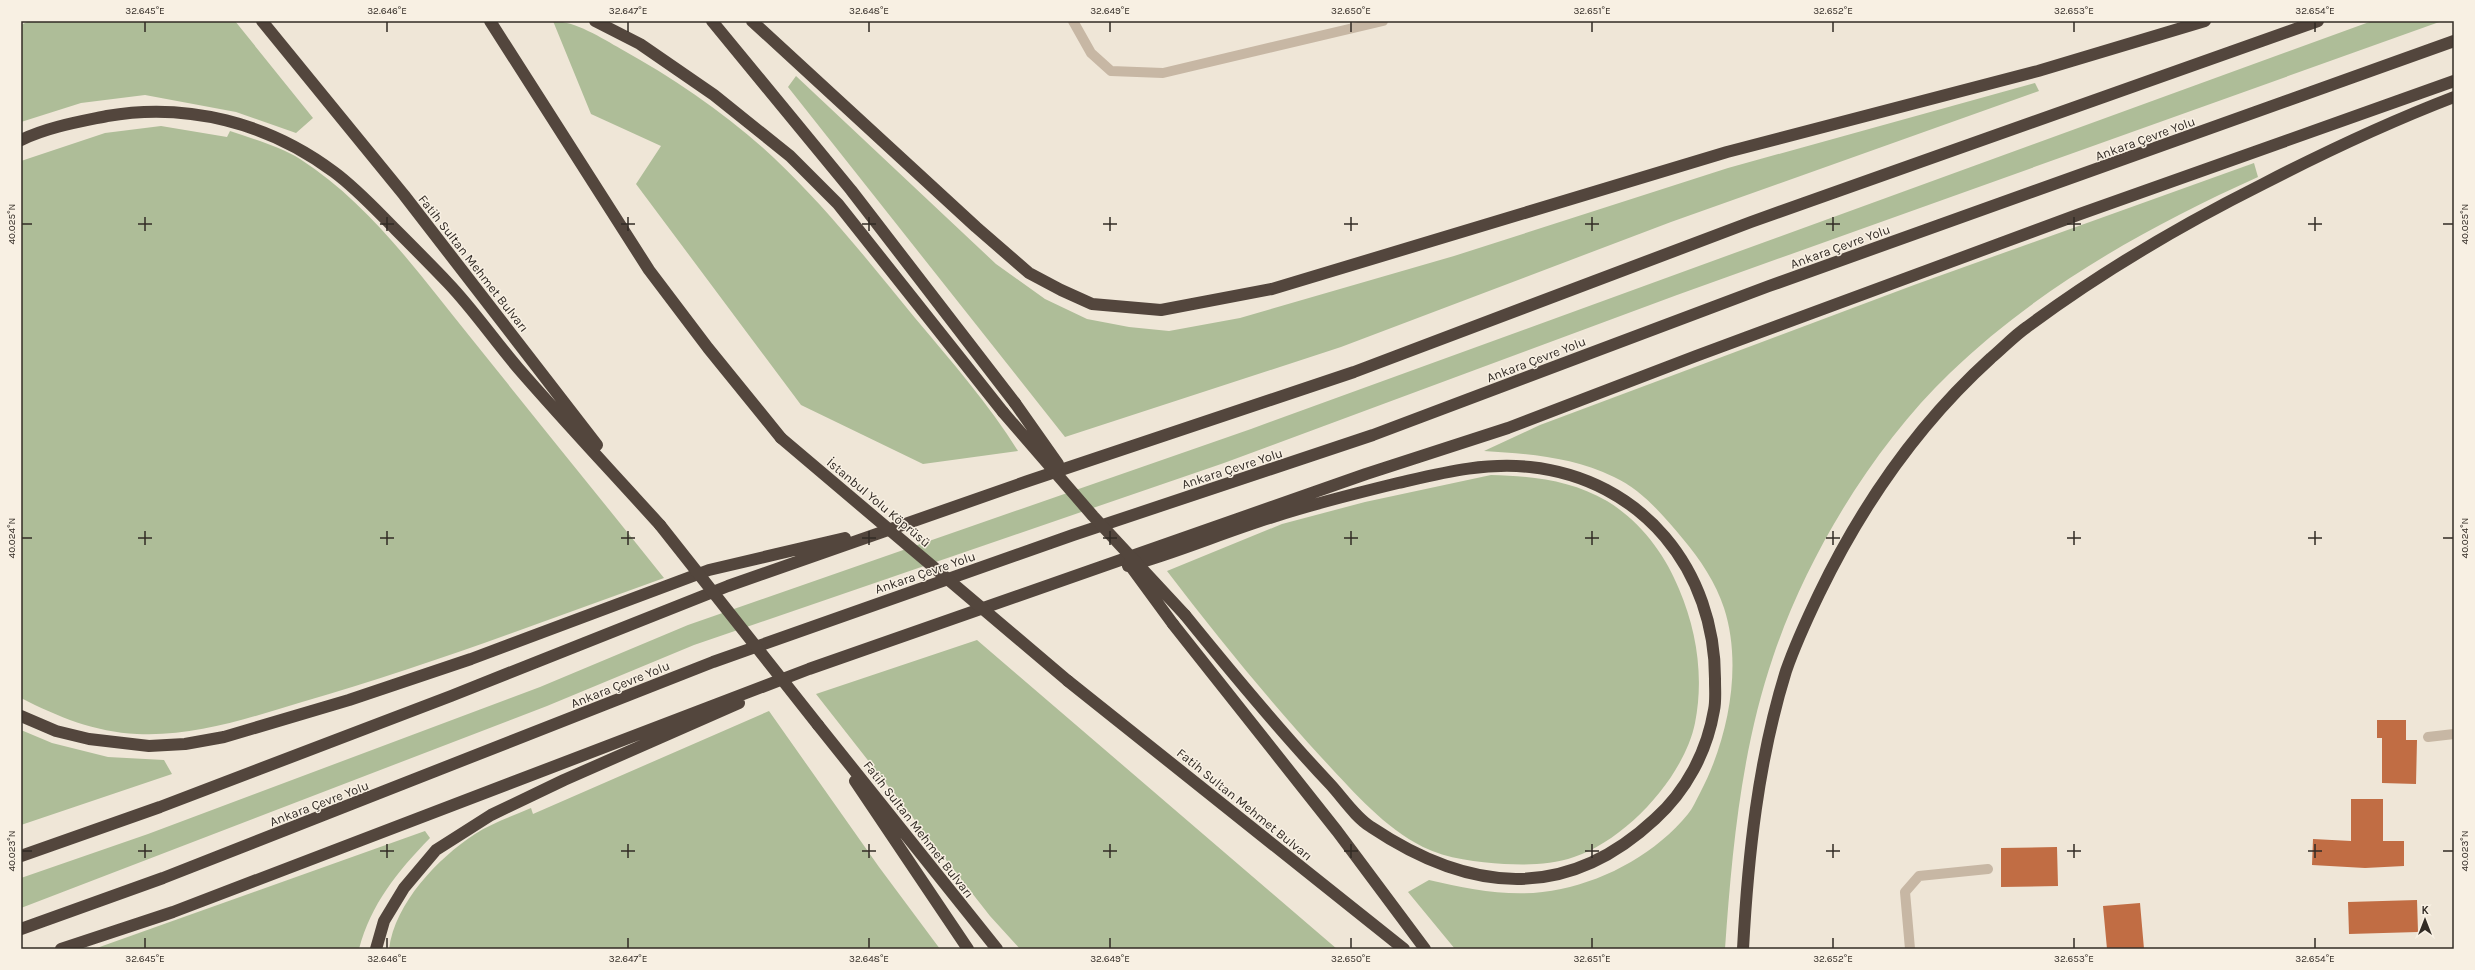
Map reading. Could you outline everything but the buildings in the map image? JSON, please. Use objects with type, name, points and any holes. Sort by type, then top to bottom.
[{"type":"highway","name":"Fatih Sultan Mehmet Bulvarı","points":[[262,21],[404,194],[660,525]]},
{"type":"highway","name":"İstanbul Yolu Köprüsü","points":[[490,21],[649,270],[708,348],[781,438],[1068,681]]},
{"type":"highway","points":[[595,21],[640,44],[714,95],[790,156],[838,204],[1003,412],[1093,516],[1185,615],[1280,731],[1366,824],[1434,863],[1501,879],[1537,878],[1573,872],[1609,855],[1636,837],[1661,814],[1688,782],[1704,746],[1715,709],[1713,639],[1706,612],[1681,558],[1657,526],[1628,502],[1600,486],[1565,473],[1551,470],[1484,465],[1430,476],[1276,516],[1164,556],[1014,598]]},
{"type":"highway","points":[[712,21],[851,190],[1015,403],[1093,516],[1173,624],[1337,831],[1425,949]]},
{"type":"highway","points":[[752,21],[970,222],[1029,273],[1092,304],[1161,310],[1272,289],[1727,152],[2038,71],[2205,21]]},
{"type":"highway","points":[[21,856],[160,807],[451,696],[728,586],[911,523],[1028,480],[1354,372],[1752,222],[2318,21]]},
{"type":"highway","name":"Ankara Çevre Yolu","points":[[21,929],[163,878],[713,662],[1066,538],[1373,435],[1769,286],[2454,40]]},
{"type":"highway","points":[[61,949],[180,909],[809,669],[1366,474],[1508,428],[1696,356],[2072,217],[2454,81]]},
{"type":"highway","points":[[1743,949],[1747,874],[1759,795],[1772,720],[1787,668],[1835,560],[1865,507],[1901,455],[1935,414],[1973,375],[2025,328],[2147,247],[2220,206],[2297,166],[2422,109],[2454,97]]},
{"type":"highway","points":[[21,140],[75,122],[120,114],[160,110],[195,113],[235,122],[269,134],[304,151],[334,172],[360,194],[449,284],[519,369],[660,525],[818,726],[968,949]]},
{"type":"highway","points":[[21,716],[56,731],[89,739],[149,746],[185,744],[224,737],[349,700],[471,659],[709,570],[911,523]]},
{"type":"highway","points":[[376,949],[384,922],[404,888],[436,850],[491,816],[564,780],[718,714],[809,669]]},
{"type":"highway","name":"Fatih Sultan Mehmet Bulvarı","points":[[1068,681],[1404,949]]},
{"type":"highway","name":"Fatih Sultan Mehmet Bulvarı","points":[[818,726],[997,949]]},
{"type":"street","points":[[1073,21],[1091,53],[1111,71],[1163,73],[1383,21]]},
{"type":"street","points":[[2428,737],[2454,734]]},
{"type":"street","points":[[1910,949],[1905,892],[1919,876],[1988,869]]},
{"type":"green space","points":[[29,21],[235,21],[313,118],[296,133],[236,112],[145,95],[81,103],[21,122],[21,25]]},
{"type":"green space","points":[[553,21],[570,24],[588,31],[681,85],[738,127],[774,158],[829,215],[864,256],[969,383],[1018,451],[923,464],[801,405],[636,184],[661,146],[591,114]]},
{"type":"green space","points":[[2372,21],[2442,21],[1677,295],[1224,463],[694,645],[547,706],[21,908],[21,878],[148,834],[540,687],[688,625],[1251,429]]},
{"type":"green space","points":[[796,76],[996,264],[1045,299],[1087,319],[1129,327],[1169,331],[1240,318],[1454,256],[1728,168],[2035,83],[2039,91],[1671,222],[1341,347],[1065,437],[788,87]]},
{"type":"green space","points":[[161,126],[227,137],[230,131],[266,143],[300,159],[349,197],[371,218],[413,265],[664,578],[394,674],[241,720],[179,733],[121,733],[92,727],[63,717],[21,698],[21,161],[105,133]]},
{"type":"green space","points":[[2254,163],[2258,177],[2175,217],[2095,262],[2057,287],[1984,342],[1950,373],[1922,402],[1895,434],[1869,469],[1845,505],[1804,580],[1787,619],[1762,693],[1753,728],[1740,802],[1731,875],[1725,949],[1455,949],[1408,892],[1429,880],[1495,892],[1544,892],[1561,889],[1597,878],[1614,871],[1647,852],[1676,828],[1690,812],[1700,793],[1710,772],[1725,726],[1730,702],[1732,678],[1730,630],[1717,589],[1689,547],[1652,504],[1624,482],[1598,470],[1567,461],[1534,455],[1484,451],[1540,425],[1914,285]]},
{"type":"green space","points":[[1491,475],[1551,480],[1579,488],[1607,501],[1630,518],[1641,528],[1659,551],[1673,576],[1690,621],[1697,655],[1699,689],[1695,723],[1689,744],[1666,785],[1650,804],[1613,836],[1594,849],[1557,862],[1539,864],[1504,864],[1452,857],[1423,847],[1394,829],[1356,794],[1281,712],[1204,619],[1167,571],[1282,524],[1365,502]]},
{"type":"green space","points":[[977,640],[1337,949],[1020,949],[990,916],[816,694]]},
{"type":"green space","points":[[769,711],[879,867],[940,949],[389,949],[393,932],[400,915],[420,883],[447,856],[475,834],[495,823],[531,808],[533,814]]},
{"type":"green space","points":[[21,730],[52,743],[108,757],[164,760],[172,774],[21,825]]},
{"type":"green space","points":[[425,831],[430,838],[396,876],[378,903],[364,933],[359,949],[94,949]]}]
